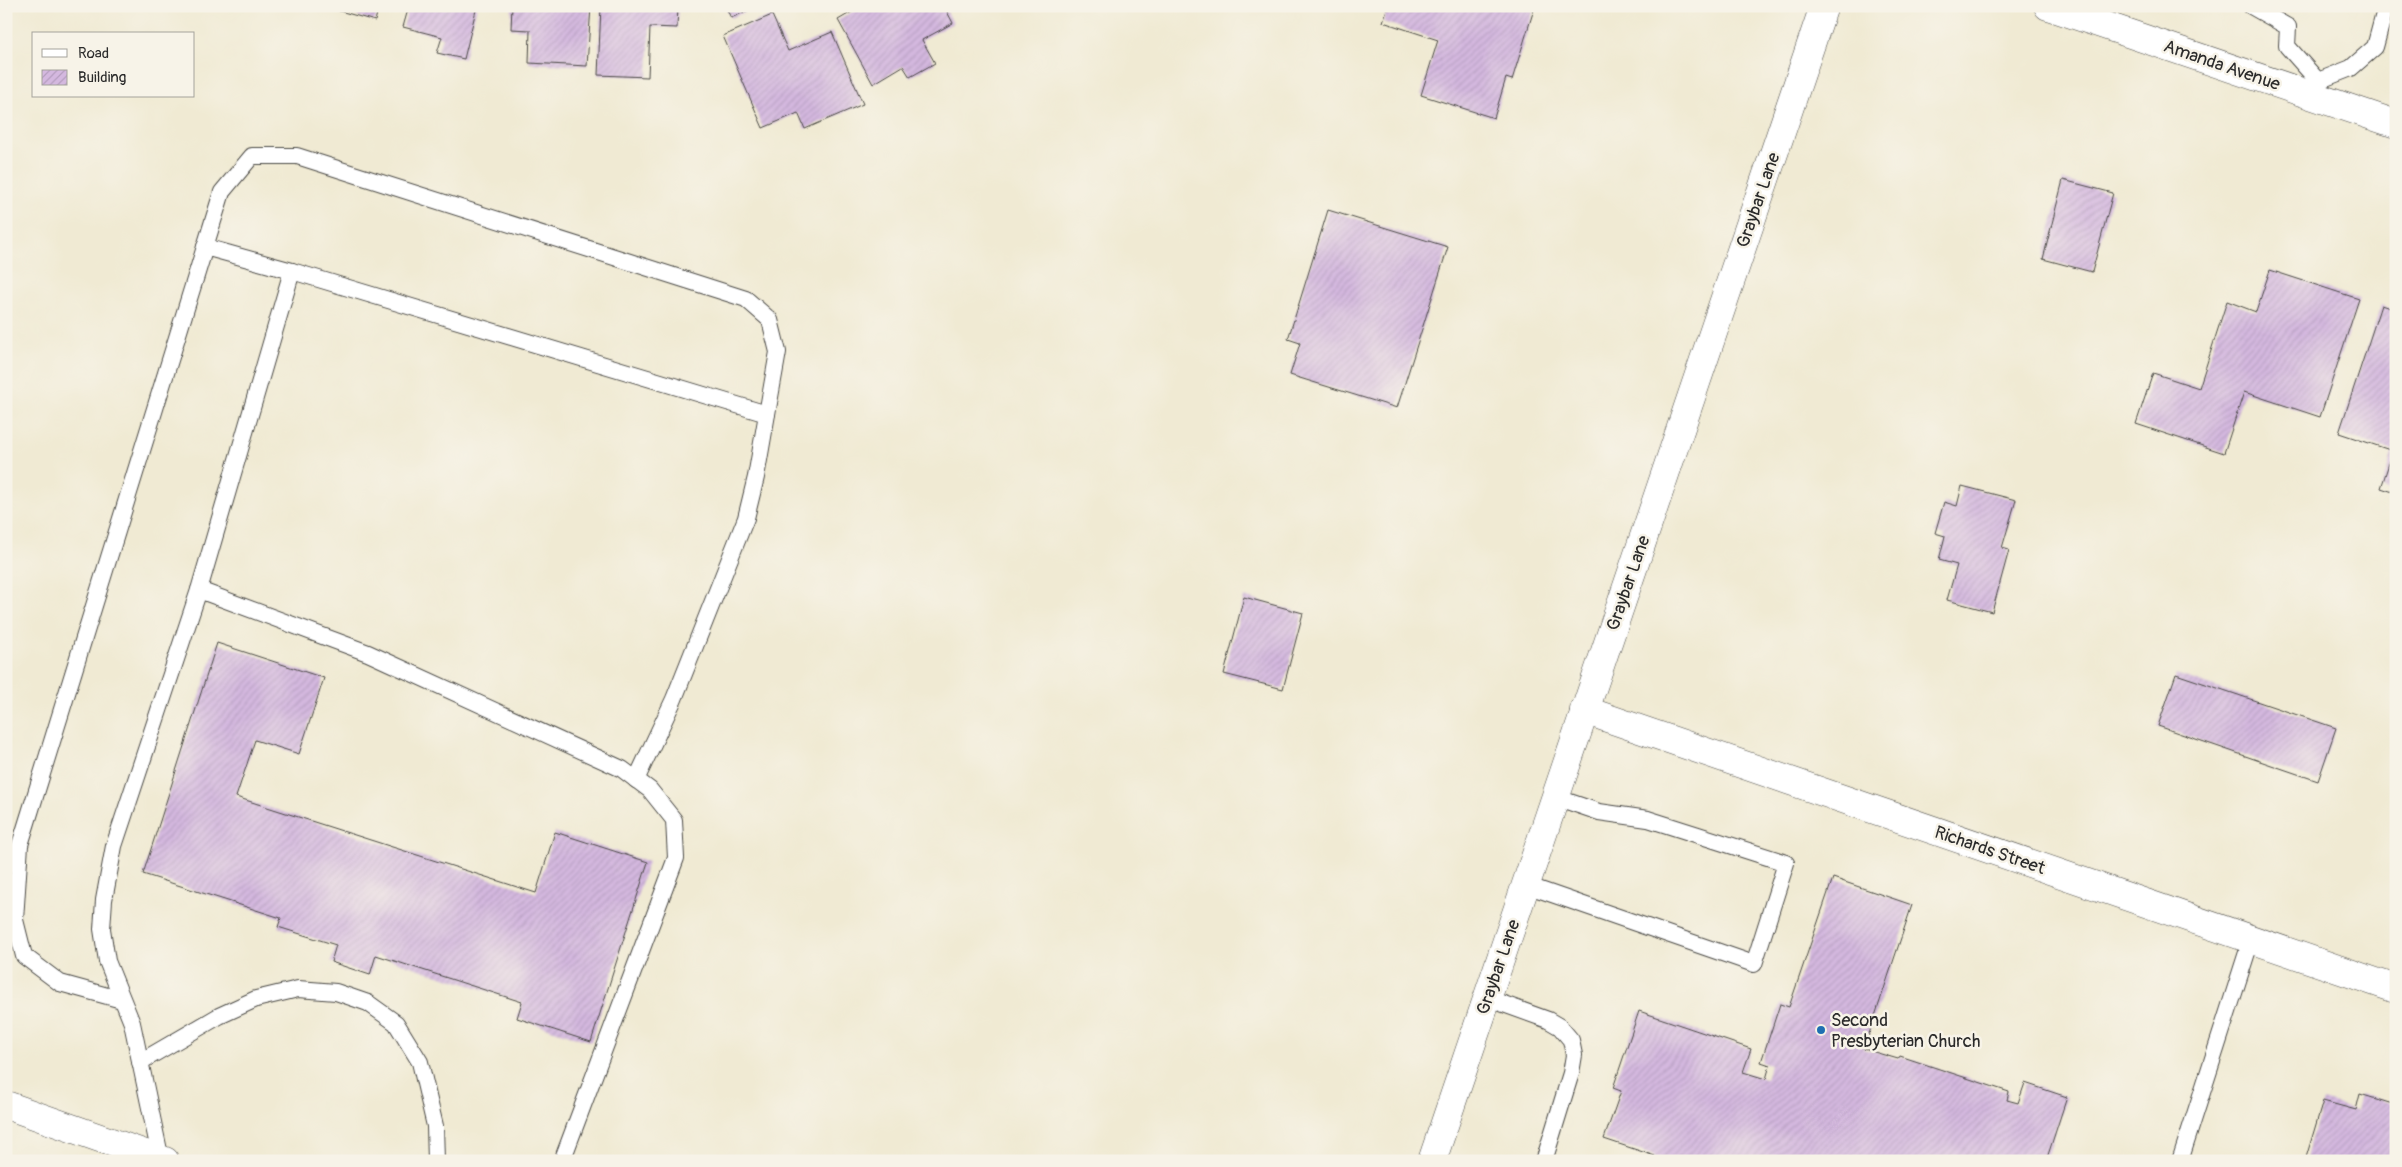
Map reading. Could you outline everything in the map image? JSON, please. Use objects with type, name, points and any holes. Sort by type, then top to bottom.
[{"type":"street","name":"Graybar Lane","points":[[1432,1161],[1824,6]]},
{"type":"street","name":"Amanda Avenue","points":[[2048,6],[2317,89],[2396,124]]},
{"type":"street","name":"Richards Street","points":[[1584,710],[2396,989]]},
{"type":"street","points":[[6,1105],[163,1160]]},
{"type":"lane","points":[[2251,6],[2288,27],[2287,46],[2317,89],[2351,68],[2375,47],[2386,6]]},
{"type":"lane","points":[[122,1000],[60,983],[24,956],[15,920],[20,845],[222,192],[252,156],[297,156],[746,299],[770,320],[778,352],[756,477],[746,518],[674,699],[636,780]]},
{"type":"lane","points":[[205,246],[767,414]]},
{"type":"lane","points":[[163,1160],[132,1023],[107,961],[102,930],[105,891],[114,846],[199,590],[292,271]]},
{"type":"lane","points":[[199,590],[368,653],[622,769],[650,790],[674,820],[676,858],[562,1161]]},
{"type":"lane","points":[[1526,885],[1754,964],[1786,863],[1648,819],[1599,812],[1555,798]]},
{"type":"lane","points":[[2180,1161],[2251,940]]},
{"type":"lane","points":[[140,1062],[219,1016],[256,999],[298,989],[336,992],[368,1003],[396,1022],[420,1062],[435,1126],[436,1161]]},
{"type":"lane","points":[[1487,998],[1560,1026],[1571,1040],[1574,1055],[1571,1073],[1544,1161]]},
{"type":"building","points":[[322,6],[379,6],[375,21]]},
{"type":"building","points":[[409,6],[477,6],[464,59],[437,53],[442,37],[403,27]]},
{"type":"building","points":[[512,6],[591,6],[587,66],[529,63],[530,30],[511,29]]},
{"type":"building","points":[[601,6],[678,6],[677,28],[650,27],[648,77],[598,75]]},
{"type":"building","points":[[725,6],[758,6],[731,18]]},
{"type":"building","points":[[862,6],[944,6],[953,23],[922,40],[935,63],[910,77],[903,66],[873,84],[838,20]]},
{"type":"building","points":[[1388,6],[1535,6],[1512,80],[1506,78],[1494,118],[1421,95],[1438,40],[1383,22]]},
{"type":"building","points":[[772,15],[788,51],[832,32],[863,104],[805,129],[798,113],[763,128],[723,36]]},
{"type":"building","points":[[2063,180],[2113,193],[2092,272],[2043,259]]},
{"type":"building","points":[[1328,210],[1448,247],[1397,408],[1290,375],[1300,343],[1288,339]]},
{"type":"building","points":[[2270,270],[2359,299],[2320,417],[2244,392],[2224,453],[2136,424],[2153,373],[2199,388],[2227,301],[2256,312]]},
{"type":"building","points":[[2381,305],[2396,310],[2396,493],[2381,488],[2393,451],[2339,433]]},
{"type":"building","points":[[1962,486],[2016,500],[2002,548],[2009,550],[1992,612],[1947,600],[1957,565],[1939,560],[1945,536],[1935,533],[1944,502],[1957,506]]},
{"type":"building","points":[[1244,597],[1303,613],[1283,689],[1224,674]]},
{"type":"building","points":[[217,643],[324,678],[299,754],[255,740],[236,797],[536,893],[555,832],[648,862],[591,1042],[517,1018],[522,1002],[376,955],[370,975],[331,962],[336,945],[278,927],[281,918],[143,874]]},
{"type":"building","points":[[2176,674],[2336,728],[2318,781],[2158,726]]},
{"type":"building","name":"Second Presbyterian Church","points":[[1833,878],[1912,905],[1864,1049],[1898,1059],[1900,1056],[2009,1092],[2007,1100],[2018,1103],[2025,1083],[2067,1097],[2046,1161],[1653,1161],[1655,1156],[1604,1139],[1621,1091],[1613,1088],[1639,1011],[1751,1049],[1743,1072],[1766,1079],[1770,1065],[1761,1062],[1780,1004],[1789,1007]]},
{"type":"building","points":[[2360,1094],[2396,1105],[2396,1161],[2305,1161],[2323,1101],[2356,1110]]},
{"type":"place","name":"Second Presbyterian Church","points":[[1821,1030]]}]
